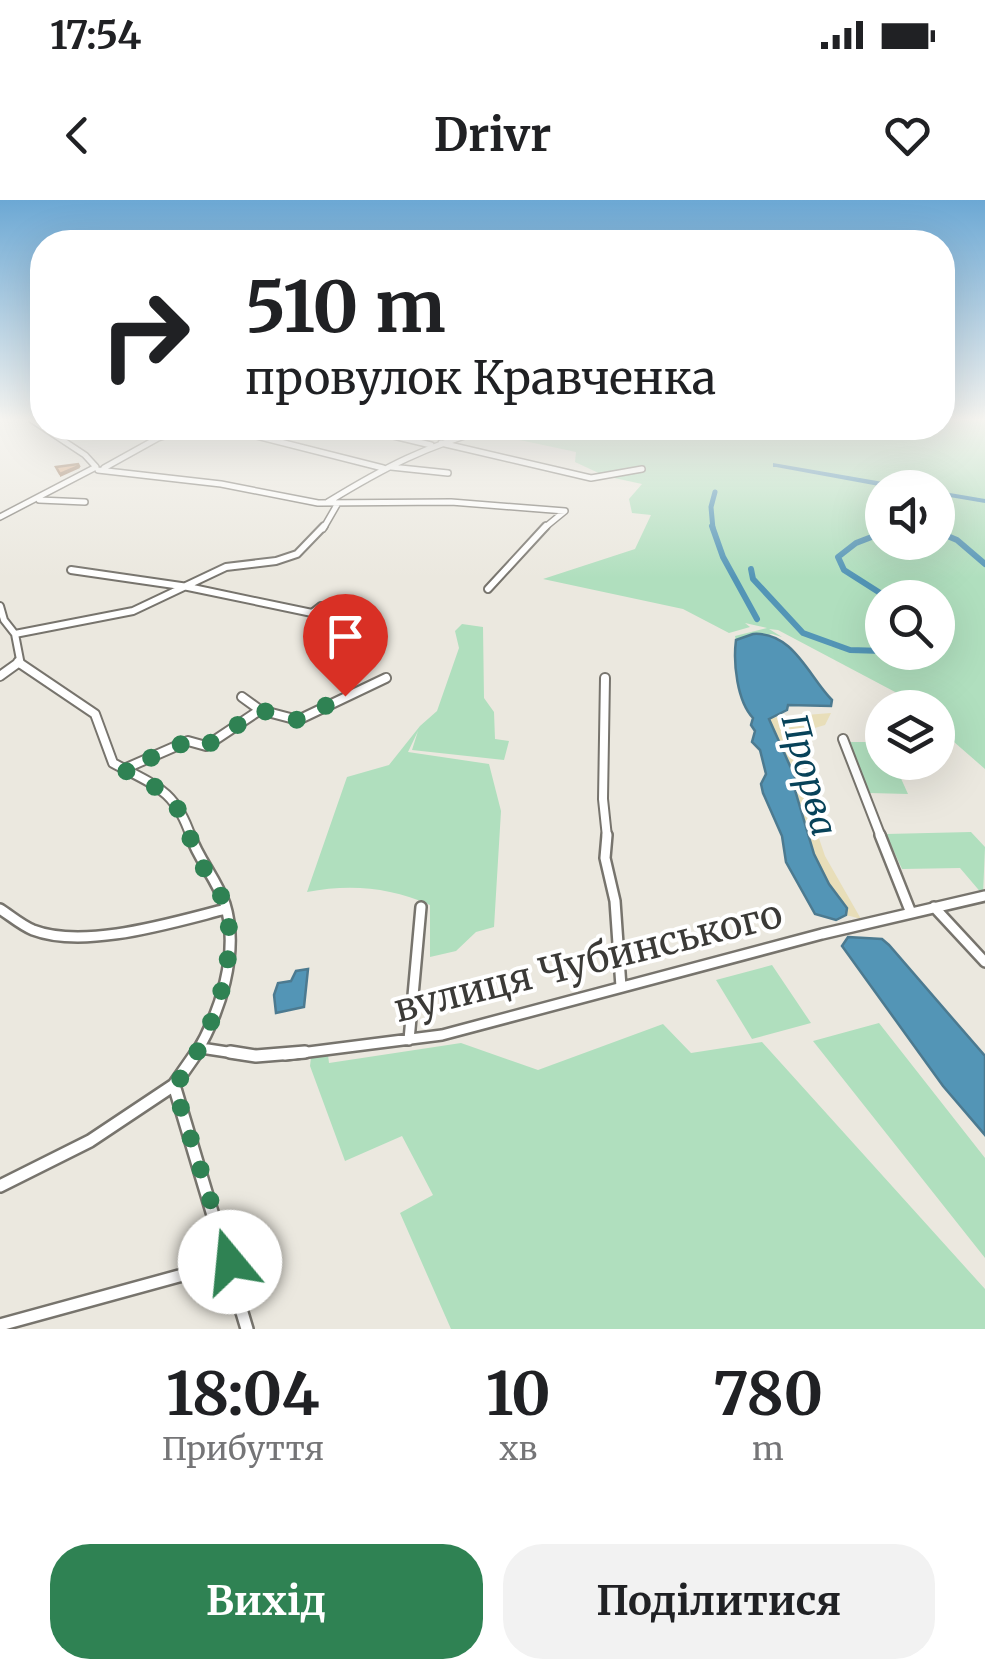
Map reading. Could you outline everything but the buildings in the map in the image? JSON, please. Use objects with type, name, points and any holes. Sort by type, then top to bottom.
[{"type":"street","points":[[0,518],[91,473]]},
{"type":"street","points":[[120,473],[222,484],[290,500],[394,500],[563,509],[552,525],[532,538],[488,588]]},
{"type":"street","points":[[328,503],[375,473]]},
{"type":"street","points":[[568,473],[591,478],[621,473]]},
{"type":"street","points":[[36,500],[84,502]]},
{"type":"street","points":[[15,634],[132,611],[234,565],[298,554],[320,535],[338,503]]},
{"type":"street","points":[[71,570],[188,587],[312,613],[321,606]]},
{"type":"street","points":[[0,606],[2,622],[15,634],[18,664]]},
{"type":"street","points":[[0,676],[18,664]]},
{"type":"street","points":[[0,1186],[72,1154],[174,1086],[201,1048],[232,937],[219,888],[205,872],[171,796],[106,756],[102,724],[95,714],[18,664]]},
{"type":"street","points":[[242,697],[260,710],[298,720],[386,678]]},
{"type":"street","points":[[605,678],[605,858],[615,901],[622,987]]},
{"type":"street","points":[[124,770],[188,741],[206,746],[260,710]]},
{"type":"street","points":[[843,738],[911,912]]},
{"type":"street","name":"вулиця Чубинського","points":[[201,1048],[270,1055],[442,1035],[985,896]]},
{"type":"street","points":[[409,1040],[421,907]]},
{"type":"street","points":[[934,907],[985,962]]},
{"type":"street","points":[[0,909],[34,931],[68,935],[130,930],[226,910]]},
{"type":"street","points":[[174,1086],[230,1262],[246,1329]]},
{"type":"street","points":[[0,1325],[230,1262]]},
{"type":"green space","points":[[598,473],[865,473],[865,560],[955,560],[955,473],[985,473],[985,769],[955,743],[955,690],[891,690],[778,630],[769,629],[782,637],[772,634],[736,640],[735,636],[767,628],[745,623],[750,627],[729,633],[683,609],[543,579],[635,549],[651,515],[632,513],[629,499],[642,484]]},
{"type":"green space","points":[[462,624],[483,627],[484,698],[494,712],[495,739],[509,741],[504,760],[412,750],[418,731],[408,752],[489,764],[501,811],[494,927],[476,932],[456,951],[430,957],[430,905],[400,894],[369,889],[307,892],[347,777],[389,765],[420,726],[437,711],[459,648],[455,631]]},
{"type":"green space","points":[[848,742],[865,742],[865,780],[902,780],[908,794],[870,793]]},
{"type":"green space","points":[[971,832],[985,847],[983,895],[960,868],[902,869],[886,834]]},
{"type":"green space","points":[[772,965],[811,1023],[752,1039],[716,980]]},
{"type":"green space","points":[[879,1023],[985,1158],[985,1258],[813,1041]]},
{"type":"green space","points":[[663,1024],[691,1053],[762,1042],[985,1289],[985,1329],[451,1329],[400,1213],[433,1195],[402,1136],[345,1161],[310,1066],[311,1057],[328,1055],[329,1063],[461,1043],[538,1070]]},
{"type":"sand","points":[[831,713],[825,725],[801,732],[795,748],[810,791],[803,791],[825,856],[861,919],[846,915],[847,907],[829,884],[814,854],[795,777],[768,718]]},
{"type":"water","points":[[753,634],[767,635],[790,648],[832,700],[831,706],[788,705],[787,710],[769,719],[795,777],[795,790],[814,854],[847,908],[846,915],[836,920],[815,914],[786,862],[782,836],[763,793],[761,784],[766,774],[760,750],[752,742],[753,718],[740,692],[735,660],[736,640]]},
{"type":"water","points":[[848,937],[882,939],[889,945],[985,1056],[985,1135],[943,1086],[842,946]]},
{"type":"water","points":[[308,969],[304,1007],[276,1013],[274,995],[278,983],[291,981],[296,971]]},
{"type":"waterway","points":[[819,473],[865,481]]},
{"type":"waterway","name":"Прорва","points":[[713,529],[711,507],[715,492]]},
{"type":"waterway","points":[[955,496],[985,501]]},
{"type":"waterway","name":"Прорва","points":[[713,529],[723,557],[757,619]]},
{"type":"waterway","points":[[955,539],[985,564]]},
{"type":"waterway","points":[[865,540],[838,557],[844,570],[865,583]]},
{"type":"waterway","points":[[751,569],[753,579],[803,633],[850,650],[865,650]]},
{"type":"route","points":[[230,1262],[174,1086],[189,1069],[210,1026],[232,937],[219,888],[205,872],[177,804],[162,788],[124,770],[188,741],[206,746],[254,712],[260,710],[298,720],[345,696]]}]
